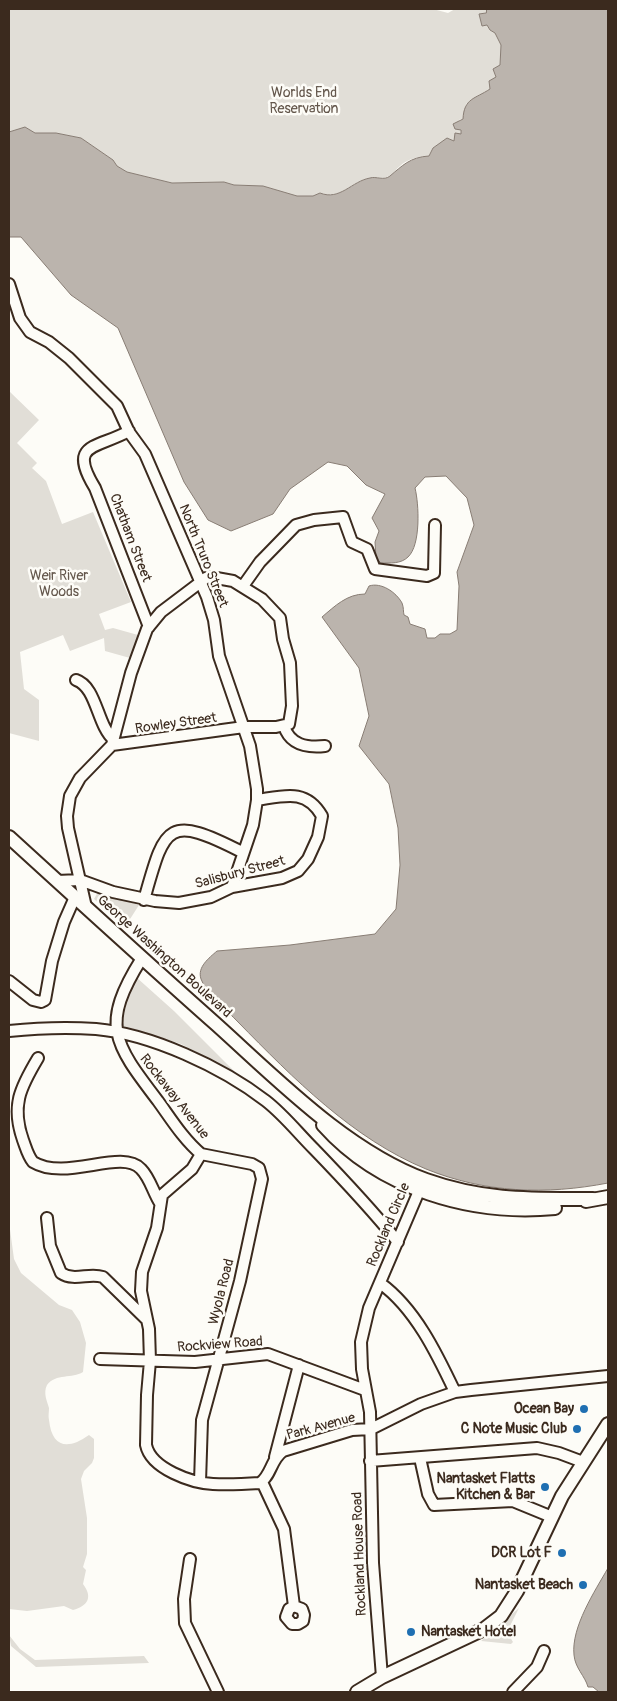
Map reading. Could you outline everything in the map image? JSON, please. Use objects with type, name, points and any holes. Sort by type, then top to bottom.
[{"type":"main road","name":"George Washington Boulevard","points":[[9,837],[299,1099],[326,1129],[364,1162],[421,1184],[506,1199],[593,1199],[608,1196]]},
{"type":"main road","points":[[357,1692],[382,1677],[472,1635],[496,1620],[514,1598],[552,1517],[582,1462],[608,1424]]},
{"type":"street","name":"North Truro Street","points":[[9,284],[20,318],[30,332],[56,347],[117,406],[129,431],[145,454],[210,608],[219,656],[244,727],[254,764],[258,800],[253,825],[242,852],[232,887]]},
{"type":"street","name":"Chatham Street","points":[[129,431],[91,448],[86,452],[83,460],[149,627]]},
{"type":"street","points":[[243,586],[260,562],[296,525],[314,520],[343,517],[352,542],[366,547],[375,569],[427,576],[434,573],[435,526]]},
{"type":"street","points":[[86,908],[68,828],[70,796],[80,778],[113,743],[131,673],[149,627],[161,612],[206,578],[219,577],[243,586],[262,599],[280,618],[283,639],[290,663],[292,706],[289,724],[284,726],[287,734],[298,744],[325,746]]},
{"type":"street","points":[[76,680],[87,687],[100,719],[113,743]]},
{"type":"street","name":"Rowley Street","points":[[113,743],[244,727],[284,726]]},
{"type":"street","name":"Salisbury Street","points":[[57,881],[80,880],[144,900],[179,904],[211,897],[232,887],[282,878],[298,871],[308,859],[322,825],[322,816],[316,806],[305,798],[292,795],[258,800]]},
{"type":"street","points":[[144,900],[158,850],[168,835],[176,831],[190,830],[200,833],[242,852]]},
{"type":"street","points":[[9,980],[33,1000],[43,1001],[46,995],[52,961],[64,922],[75,897]]},
{"type":"street","name":"Rockaway Avenue","points":[[142,958],[120,997],[117,1008],[116,1033],[125,1055],[183,1135],[201,1154],[192,1168],[162,1195],[156,1228],[140,1281],[150,1361],[147,1395],[147,1449],[152,1457],[165,1467],[200,1482]]},
{"type":"street","points":[[9,1031],[67,1028],[116,1033],[155,1044],[193,1058],[238,1082],[267,1102],[293,1126],[398,1242]]},
{"type":"street","points":[[38,1058],[18,1098],[17,1118],[26,1150],[33,1162],[46,1168],[72,1169],[117,1162],[136,1165],[145,1174],[160,1203]]},
{"type":"street","name":"Wyola Road","points":[[200,1482],[201,1428],[253,1226],[262,1179],[259,1168],[252,1164],[201,1154]]},
{"type":"street","name":"Rockland Circle","points":[[371,1429],[360,1354],[361,1336],[380,1283],[421,1184]]},
{"type":"street","points":[[47,1218],[50,1246],[61,1273],[72,1278],[104,1277],[146,1319]]},
{"type":"street","name":"Rockland Circle","points":[[380,1283],[394,1294],[418,1324],[455,1392]]},
{"type":"street","name":"Rockview Road","points":[[100,1360],[195,1362],[268,1354],[365,1390]]},
{"type":"street","points":[[275,1457],[299,1365]]},
{"type":"street","name":"Park Avenue","points":[[262,1482],[275,1457],[288,1449],[352,1430],[371,1429],[406,1410],[455,1392],[608,1376]]},
{"type":"street","name":"Park Avenue","points":[[370,1412],[384,1414],[406,1410]]},
{"type":"street","name":"Rockland House Road","points":[[371,1429],[373,1563],[382,1677]]},
{"type":"street","points":[[370,1461],[537,1448],[559,1453],[582,1462]]},
{"type":"street","points":[[420,1458],[428,1494],[434,1505],[513,1501],[552,1517]]},
{"type":"street","points":[[200,1482],[214,1484],[262,1482],[284,1529],[294,1606]]},
{"type":"street","points":[[190,1559],[184,1599],[185,1623],[218,1692]]},
{"type":"street","points":[[514,1692],[537,1667],[544,1651]]},
{"type":"green space","name":"Worlds End Reservation","points":[[9,9],[433,9],[448,13],[455,9],[487,9],[486,13],[479,14],[482,26],[487,25],[495,33],[501,45],[500,66],[494,69],[496,77],[489,83],[491,89],[466,104],[464,118],[459,120],[461,134],[454,141],[448,138],[433,148],[429,156],[406,161],[386,177],[363,180],[333,194],[320,193],[313,196],[296,196],[263,186],[234,185],[224,182],[172,183],[127,172],[81,138],[56,133],[35,133],[25,127],[9,132]]},
{"type":"green space","name":"Weir River Woods","points":[[9,391],[39,420],[17,443],[37,463],[32,468],[46,481],[62,524],[93,512],[131,602],[99,614],[105,630],[113,628],[138,635],[130,658],[105,651],[104,638],[70,651],[63,635],[20,652],[24,689],[39,700],[39,741],[9,733]]},
{"type":"green space","points":[[98,892],[139,905],[125,927],[94,899]]},
{"type":"green space","points":[[136,977],[174,1011],[235,1072],[181,1044],[121,1025],[123,1005]]},
{"type":"green space","points":[[9,1222],[14,1259],[21,1273],[59,1305],[72,1310],[80,1322],[86,1343],[83,1372],[59,1377],[51,1381],[45,1391],[51,1429],[57,1441],[62,1444],[74,1443],[89,1435],[94,1439],[94,1458],[84,1471],[81,1479],[87,1518],[87,1554],[83,1567],[86,1570],[83,1584],[88,1597],[82,1606],[73,1610],[64,1606],[27,1611],[9,1609]]},
{"type":"green space","points":[[519,1608],[507,1632],[513,1642],[511,1644],[481,1641]]},
{"type":"green space","points":[[9,1635],[20,1649],[35,1660],[144,1656],[149,1663],[36,1667],[11,1646]]},
{"type":"shaded area","points":[[487,9],[608,9],[608,1183],[562,1189],[516,1190],[471,1183],[426,1169],[399,1156],[349,1124],[302,1085],[212,997],[200,975],[204,963],[217,951],[290,945],[375,934],[396,909],[400,865],[398,828],[389,784],[359,746],[369,716],[359,668],[322,617],[347,598],[365,594],[369,586],[378,585],[396,595],[402,603],[404,615],[408,617],[410,624],[425,629],[427,638],[435,638],[440,634],[450,634],[457,630],[459,586],[457,572],[474,525],[467,498],[446,476],[425,477],[415,488],[418,524],[412,551],[405,559],[392,563],[381,563],[376,558],[375,542],[379,531],[372,518],[385,494],[366,485],[347,466],[328,462],[290,489],[273,514],[231,531],[208,520],[184,482],[118,328],[71,295],[21,237],[9,237],[9,132],[25,127],[35,133],[56,133],[81,138],[127,172],[172,183],[224,182],[234,185],[263,186],[297,196],[313,196],[320,193],[327,195],[340,193],[370,178],[388,177],[411,160],[429,156],[433,148],[447,138],[454,141],[455,133],[461,134],[461,130],[455,129],[453,124],[463,119],[466,107],[471,100],[490,89],[489,81],[496,77],[493,69],[500,65],[501,45],[495,33],[487,25],[482,26],[479,14],[486,13]]},
{"type":"shaded area","points":[[608,1568],[608,1692],[599,1692],[593,1687],[588,1687],[578,1668],[574,1655],[574,1644],[580,1621]]},
{"type":"place","name":"Ocean Bay","points":[[584,1409]]},
{"type":"place","name":"C Note Music Club","points":[[577,1429]]},
{"type":"place","name":"Nantasket Flatts Kitchen & Bar","points":[[545,1487]]},
{"type":"place","name":"DCR Lot F","points":[[562,1553]]},
{"type":"place","name":"Nantasket Beach","points":[[583,1585]]},
{"type":"place","name":"Nantasket Hotel","points":[[411,1632]]}]
